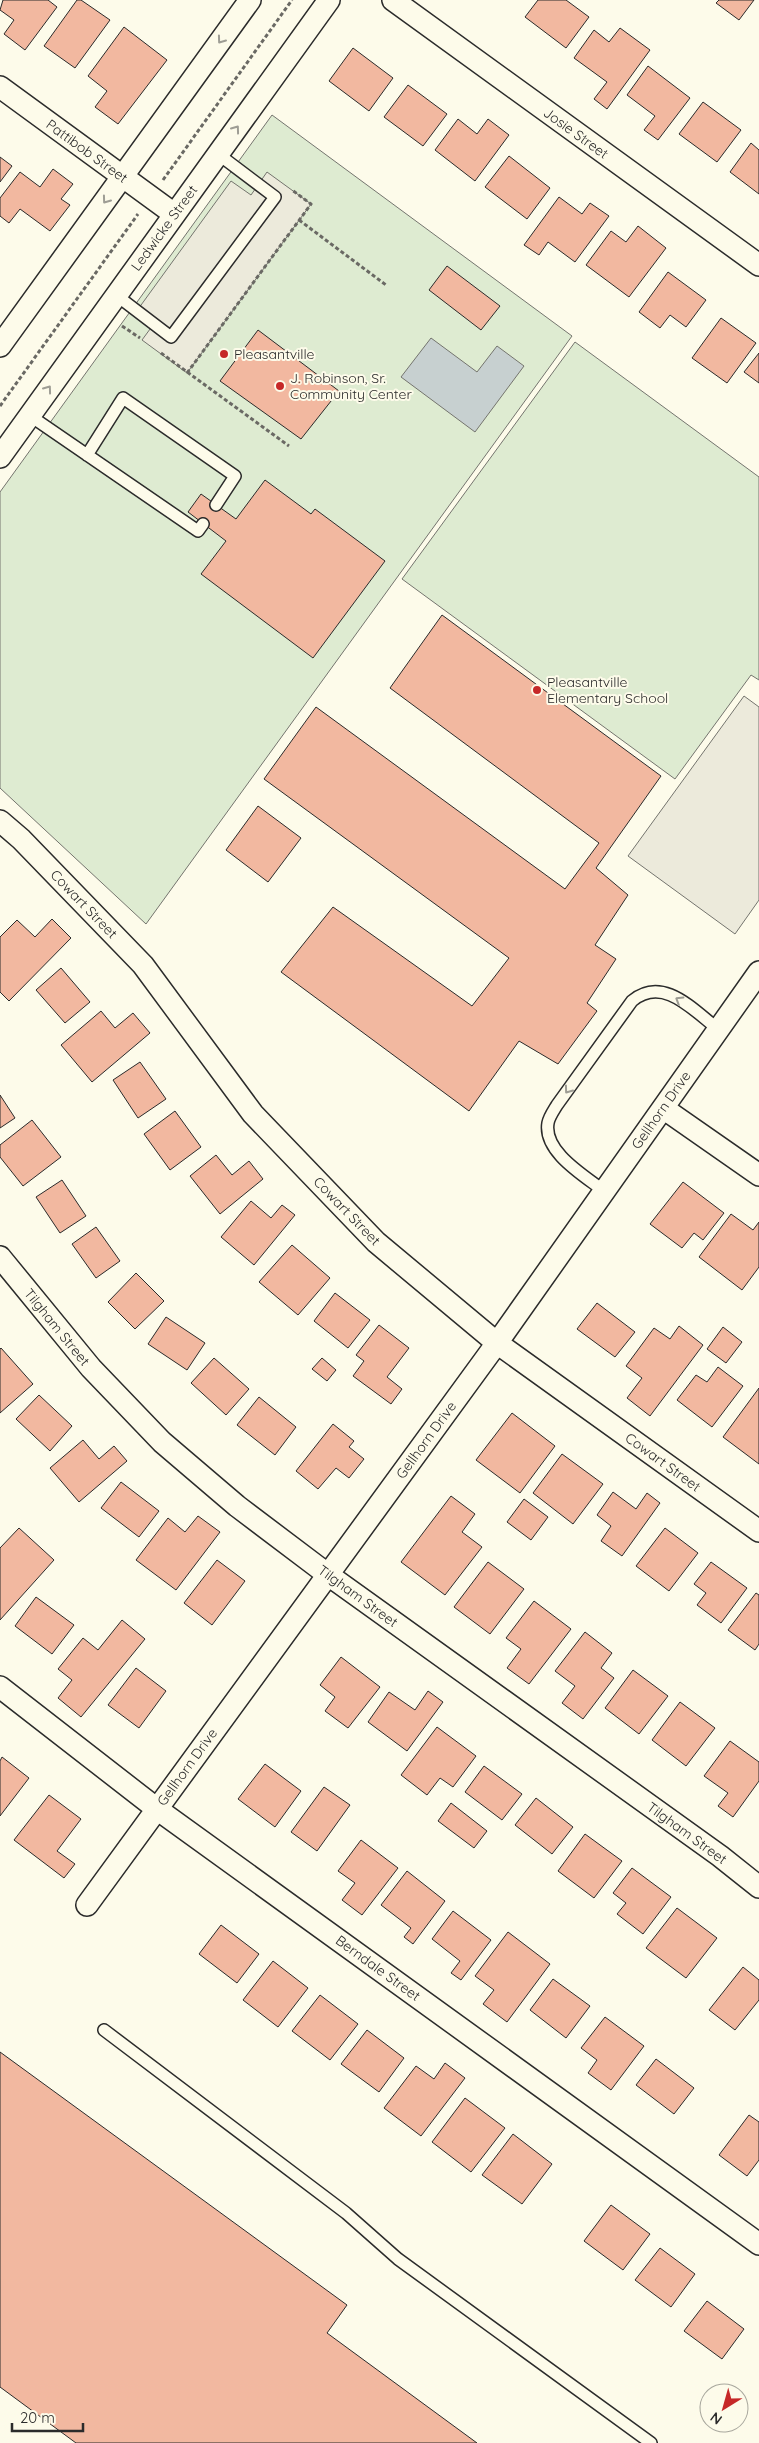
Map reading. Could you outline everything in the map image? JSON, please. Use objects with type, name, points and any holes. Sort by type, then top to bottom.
[{"type":"street","points":[[0,346],[250,0]]},
{"type":"street","name":"Ledwicke Street","points":[[2,449],[110,304],[329,0]]},
{"type":"street","name":"Josie Street","points":[[393,0],[759,266]]},
{"type":"street","name":"Pattibob Street","points":[[0,87],[174,214]]},
{"type":"street","name":"Cowart Street","points":[[0,821],[20,839],[143,966],[253,1114],[376,1242],[497,1343],[759,1531]]},
{"type":"street","name":"Gellhorn Drive","points":[[87,1905],[497,1343],[759,972]]},
{"type":"street","points":[[663,1108],[759,1175]]},
{"type":"street","name":"Tilgham Street","points":[[0,1257],[91,1368],[162,1442],[237,1506],[328,1574],[720,1856],[759,1887]]},
{"type":"street","name":"Berndale Street","points":[[0,1687],[157,1809],[759,2244]]},
{"type":"lane","points":[[110,304],[171,338],[275,197],[218,154]]},
{"type":"lane","points":[[87,455],[123,398],[235,476],[216,505]]},
{"type":"lane","points":[[29,415],[198,531],[203,524]]},
{"type":"lane","points":[[604,1191],[562,1159],[552,1143],[548,1124],[557,1105],[632,1001],[641,993],[659,990],[678,998],[718,1029]]},
{"type":"lane","points":[[104,2030],[346,2213],[398,2259],[652,2443]]},
{"type":"path","points":[[0,406],[292,0]]},
{"type":"path","points":[[188,373],[311,204],[289,188]]},
{"type":"path","points":[[299,220],[386,285]]},
{"type":"path","points":[[110,304],[142,340]]},
{"type":"path","points":[[157,351],[289,446]]},
{"type":"green space","points":[[272,115],[572,336],[146,924],[0,788],[0,492]]},
{"type":"green space","points":[[575,342],[759,477],[759,680],[751,675],[675,779],[402,579]]},
{"type":"shaded area","points":[[267,172],[311,204],[187,373],[142,340],[153,325],[136,312],[231,181],[251,195]]},
{"type":"shaded area","points":[[431,338],[477,372],[497,346],[524,366],[475,432],[401,377]]},
{"type":"shaded area","points":[[744,696],[759,707],[759,900],[735,934],[628,856]]},
{"type":"building","points":[[3,0],[48,0],[57,7],[25,50],[4,34],[14,20],[0,10]]},
{"type":"building","points":[[77,0],[81,0],[110,20],[75,68],[44,46]]},
{"type":"building","points":[[538,0],[566,0],[589,17],[566,48],[525,17]]},
{"type":"building","points":[[719,0],[754,0],[739,20],[716,3]]},
{"type":"building","points":[[124,27],[167,60],[118,124],[95,107],[107,91],[88,76]]},
{"type":"building","points":[[620,28],[650,50],[607,109],[594,99],[607,82],[574,58],[594,30],[609,42]]},
{"type":"building","points":[[353,48],[393,78],[369,111],[329,81]]},
{"type":"building","points":[[648,66],[690,98],[658,140],[644,130],[655,116],[627,95]]},
{"type":"building","points":[[408,85],[447,114],[423,146],[384,117]]},
{"type":"building","points":[[703,102],[741,130],[717,162],[679,134]]},
{"type":"building","points":[[458,119],[477,134],[488,119],[509,135],[475,181],[435,150]]},
{"type":"building","points":[[751,143],[759,150],[759,194],[730,172]]},
{"type":"building","points":[[509,156],[550,188],[527,219],[485,187]]},
{"type":"building","points":[[0,157],[12,166],[0,182]]},
{"type":"building","points":[[53,169],[73,184],[61,199],[70,205],[50,231],[20,209],[9,223],[0,216],[0,198],[20,172],[40,187]]},
{"type":"building","points":[[559,197],[582,214],[590,203],[609,216],[575,262],[548,242],[539,255],[524,245]]},
{"type":"building","points":[[638,226],[666,248],[629,297],[586,265],[611,231],[626,242]]},
{"type":"building","points":[[447,266],[500,306],[481,330],[429,290]]},
{"type":"building","points":[[668,272],[706,300],[686,327],[670,315],[660,328],[639,312]]},
{"type":"building","points":[[721,318],[756,343],[727,383],[692,358]]},
{"type":"building","name":"J. Robinson, Sr. Community Center","points":[[258,330],[339,391],[301,439],[220,381]]},
{"type":"building","points":[[759,353],[759,383],[744,372]]},
{"type":"building","points":[[265,480],[311,514],[315,509],[385,561],[313,658],[201,574],[226,541],[188,512],[201,494],[236,519]]},
{"type":"building","points":[[442,615],[661,776],[596,868],[628,895],[595,945],[616,959],[587,1003],[597,1011],[558,1064],[519,1041],[469,1111],[281,972],[333,907],[472,1006],[509,958],[264,779],[316,707],[565,889],[599,843],[390,688]]},
{"type":"building","points":[[258,806],[301,838],[268,882],[226,850]]},
{"type":"building","points":[[52,919],[71,938],[9,1001],[0,992],[0,937],[17,920],[35,937]]},
{"type":"building","points":[[61,968],[90,1002],[65,1023],[36,990]]},
{"type":"building","points":[[101,1011],[115,1028],[133,1013],[150,1033],[92,1082],[61,1045]]},
{"type":"building","points":[[140,1062],[166,1099],[138,1118],[113,1080]]},
{"type":"building","points":[[0,1095],[15,1118],[0,1128]]},
{"type":"building","points":[[175,1111],[201,1147],[170,1170],[144,1134]]},
{"type":"building","points":[[32,1120],[61,1157],[23,1186],[0,1157],[0,1145]]},
{"type":"building","points":[[216,1155],[232,1175],[249,1161],[263,1179],[220,1214],[190,1176]]},
{"type":"building","points":[[62,1180],[86,1216],[60,1233],[36,1197]]},
{"type":"building","points":[[683,1182],[724,1213],[703,1240],[694,1233],[682,1248],[650,1224]]},
{"type":"building","points":[[251,1201],[271,1218],[282,1205],[295,1215],[254,1265],[221,1237]]},
{"type":"building","points":[[731,1214],[753,1230],[759,1222],[759,1267],[742,1290],[699,1257]]},
{"type":"building","points":[[96,1227],[120,1261],[96,1278],[72,1244]]},
{"type":"building","points":[[292,1245],[330,1278],[298,1315],[259,1282]]},
{"type":"building","points":[[136,1273],[164,1301],[135,1329],[108,1302]]},
{"type":"building","points":[[335,1293],[370,1320],[348,1348],[314,1321]]},
{"type":"building","points":[[597,1303],[635,1332],[615,1357],[577,1329]]},
{"type":"building","points":[[166,1317],[205,1343],[187,1370],[148,1344]]},
{"type":"building","points":[[379,1325],[409,1348],[387,1377],[402,1389],[391,1404],[353,1376],[364,1361],[356,1355]]},
{"type":"building","points":[[679,1326],[703,1345],[650,1416],[627,1398],[642,1378],[626,1366],[654,1328],[670,1339]]},
{"type":"building","points":[[723,1327],[742,1342],[726,1363],[707,1349]]},
{"type":"building","points":[[0,1349],[33,1384],[0,1413]]},
{"type":"building","points":[[214,1358],[249,1389],[226,1415],[191,1383]]},
{"type":"building","points":[[322,1358],[336,1370],[327,1381],[312,1369]]},
{"type":"building","points":[[718,1367],[743,1386],[712,1427],[677,1400],[696,1375],[707,1382]]},
{"type":"building","points":[[759,1388],[759,1464],[723,1437]]},
{"type":"building","points":[[39,1395],[72,1426],[50,1451],[16,1419]]},
{"type":"building","points":[[259,1397],[296,1427],[275,1455],[237,1425]]},
{"type":"building","points":[[512,1413],[555,1446],[520,1493],[476,1460]]},
{"type":"building","points":[[333,1424],[354,1441],[349,1447],[364,1459],[349,1478],[336,1468],[318,1489],[296,1471]]},
{"type":"building","points":[[83,1440],[99,1459],[114,1446],[127,1461],[79,1502],[50,1468]]},
{"type":"building","points":[[562,1454],[603,1484],[573,1524],[533,1493]]},
{"type":"building","points":[[121,1482],[159,1511],[139,1537],[101,1508]]},
{"type":"building","points":[[613,1492],[636,1509],[647,1493],[660,1503],[622,1556],[601,1541],[611,1526],[597,1515]]},
{"type":"building","points":[[451,1496],[475,1514],[462,1532],[482,1547],[445,1595],[401,1562]]},
{"type":"building","points":[[524,1499],[548,1517],[531,1540],[507,1522]]},
{"type":"building","points":[[198,1516],[220,1532],[176,1590],[136,1560],[168,1518],[185,1532]]},
{"type":"building","points":[[19,1528],[54,1560],[0,1620],[0,1548]]},
{"type":"building","points":[[665,1528],[698,1553],[669,1591],[636,1566]]},
{"type":"building","points":[[217,1560],[245,1581],[212,1625],[184,1603]]},
{"type":"building","points":[[488,1562],[524,1589],[490,1634],[454,1607]]},
{"type":"building","points":[[711,1562],[747,1588],[721,1623],[697,1605],[706,1593],[694,1584]]},
{"type":"building","points":[[756,1593],[759,1595],[759,1644],[755,1650],[728,1630]]},
{"type":"building","points":[[36,1597],[74,1625],[52,1654],[15,1626]]},
{"type":"building","points":[[534,1601],[571,1629],[529,1684],[507,1668],[521,1649],[506,1638]]},
{"type":"building","points":[[122,1620],[145,1639],[81,1717],[58,1698],[72,1680],[58,1669],[83,1638],[98,1650]]},
{"type":"building","points":[[585,1632],[612,1653],[601,1668],[614,1678],[583,1719],[562,1703],[575,1686],[555,1671]]},
{"type":"building","points":[[341,1657],[380,1687],[348,1728],[325,1711],[335,1697],[320,1685]]},
{"type":"building","points":[[136,1668],[166,1691],[139,1728],[108,1705]]},
{"type":"building","points":[[633,1670],[668,1696],[639,1734],[605,1708]]},
{"type":"building","points":[[428,1691],[443,1702],[407,1751],[368,1722],[389,1692],[415,1710]]},
{"type":"building","points":[[680,1702],[715,1728],[686,1766],[652,1740]]},
{"type":"building","points":[[437,1727],[476,1756],[453,1787],[440,1778],[427,1795],[401,1775]]},
{"type":"building","points":[[730,1741],[759,1762],[759,1781],[733,1817],[718,1806],[728,1793],[704,1776]]},
{"type":"building","points":[[2,1757],[29,1778],[0,1816],[0,1761]]},
{"type":"building","points":[[265,1764],[301,1791],[275,1827],[238,1799]]},
{"type":"building","points":[[484,1766],[522,1794],[502,1820],[465,1792]]},
{"type":"building","points":[[324,1787],[350,1805],[317,1851],[291,1832]]},
{"type":"building","points":[[49,1795],[81,1819],[57,1851],[75,1864],[64,1878],[14,1840]]},
{"type":"building","points":[[536,1798],[573,1827],[552,1854],[515,1825]]},
{"type":"building","points":[[451,1803],[487,1831],[474,1848],[438,1821]]},
{"type":"building","points":[[585,1834],[622,1861],[594,1898],[558,1871]]},
{"type":"building","points":[[361,1840],[398,1868],[362,1915],[342,1900],[355,1883],[338,1871]]},
{"type":"building","points":[[632,1868],[671,1897],[643,1934],[617,1914],[626,1903],[613,1893]]},
{"type":"building","points":[[407,1871],[445,1901],[413,1944],[404,1937],[411,1928],[381,1905]]},
{"type":"building","points":[[677,1908],[717,1938],[686,1978],[646,1948]]},
{"type":"building","points":[[453,1911],[491,1940],[461,1980],[451,1973],[460,1961],[432,1939]]},
{"type":"building","points":[[221,1925],[259,1954],[237,1983],[199,1954]]},
{"type":"building","points":[[508,1932],[550,1964],[507,2022],[483,2004],[494,1990],[475,1976]]},
{"type":"building","points":[[273,1961],[308,1988],[278,2027],[243,2000]]},
{"type":"building","points":[[743,1967],[759,1980],[759,2000],[735,2030],[709,2010]]},
{"type":"building","points":[[553,1979],[590,2006],[566,2038],[530,2010]]},
{"type":"building","points":[[320,1995],[358,2024],[330,2060],[292,2031]]},
{"type":"building","points":[[605,2017],[644,2046],[611,2090],[588,2073],[597,2060],[581,2048]]},
{"type":"building","points":[[367,2030],[404,2058],[379,2092],[341,2064]]},
{"type":"building","points":[[0,2052],[347,2305],[327,2333],[477,2443],[76,2443],[0,2387]]},
{"type":"building","points":[[656,2059],[694,2088],[674,2114],[636,2085]]},
{"type":"building","points":[[445,2063],[465,2078],[421,2136],[384,2108],[416,2066],[434,2079]]},
{"type":"building","points":[[465,2098],[505,2128],[471,2172],[432,2142]]},
{"type":"building","points":[[749,2115],[759,2122],[759,2160],[747,2176],[719,2155]]},
{"type":"building","points":[[513,2134],[552,2164],[522,2204],[482,2175]]},
{"type":"building","points":[[611,2205],[650,2234],[623,2270],[584,2241]]},
{"type":"building","points":[[660,2248],[695,2274],[671,2307],[635,2280]]},
{"type":"building","points":[[707,2301],[744,2329],[722,2359],[684,2331]]},
{"type":"place","name":"Pleasantville","points":[[224,354]]},
{"type":"place","name":"J. Robinson, Sr. Community Center","points":[[280,386]]},
{"type":"place","name":"Pleasantville Elementary School","points":[[537,690]]}]
